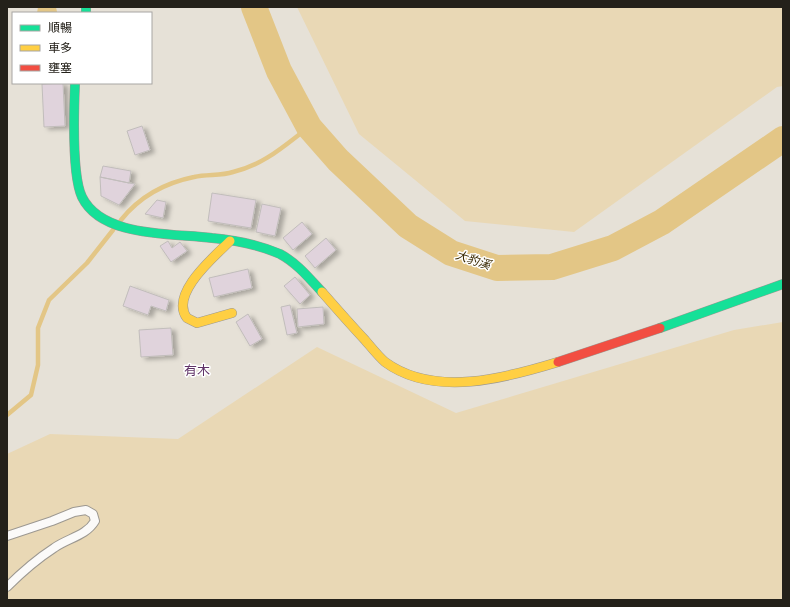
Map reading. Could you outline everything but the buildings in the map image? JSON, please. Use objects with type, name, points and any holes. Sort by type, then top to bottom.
[{"type":"street","points":[[75,84],[74,108],[78,185],[81,198],[89,209],[109,222],[143,231],[230,241],[270,250],[294,262],[384,361],[402,373],[422,379],[446,381],[515,374],[560,362],[712,311],[766,288],[783,284]]},
{"type":"street","points":[[230,241],[194,280],[187,290],[182,311],[186,318],[192,322],[200,322],[232,313]]},
{"type":"lane","points":[[7,536],[52,522],[74,512],[86,510],[93,514],[95,521],[92,527],[83,534],[56,547],[24,569],[7,587]]},
{"type":"shaded area","points":[[38,7],[56,7],[57,12],[37,12]]},
{"type":"shaded area","points":[[297,7],[783,7],[783,86],[777,87],[574,232],[465,221],[359,134]]},
{"type":"shaded area","points":[[783,322],[783,600],[7,600],[7,454],[50,434],[178,439],[317,347],[456,413],[734,330]]},
{"type":"waterway","name":"大豹溪","points":[[254,7],[279,71],[309,127],[338,160],[408,226],[451,253],[497,268],[552,267],[613,248],[662,222],[783,139]]},
{"type":"waterway","points":[[121,220],[136,204],[163,187],[199,176],[219,175],[255,165],[274,154],[309,127]]},
{"type":"waterway","points":[[7,415],[31,395],[38,365],[38,328],[49,300],[87,263],[113,230]]},
{"type":"traffic: fast","points":[[86,7],[86,12]]},
{"type":"traffic: fast","points":[[75,84],[74,142],[77,174],[82,197],[92,210],[105,220],[122,227],[159,234],[229,240],[247,243],[272,251],[280,254],[292,262],[322,292]]},
{"type":"traffic: fast","points":[[660,328],[783,284]]},
{"type":"traffic: slow","points":[[230,241],[196,276],[184,298],[183,308],[187,318],[197,323],[232,313]]},
{"type":"traffic: slow","points":[[322,292],[385,362],[404,373],[425,379],[448,382],[470,382],[516,374],[558,362]]},
{"type":"traffic: jam","points":[[558,362],[660,328]]},
{"type":"district","name":"有木","points":[[197,370]]}]
